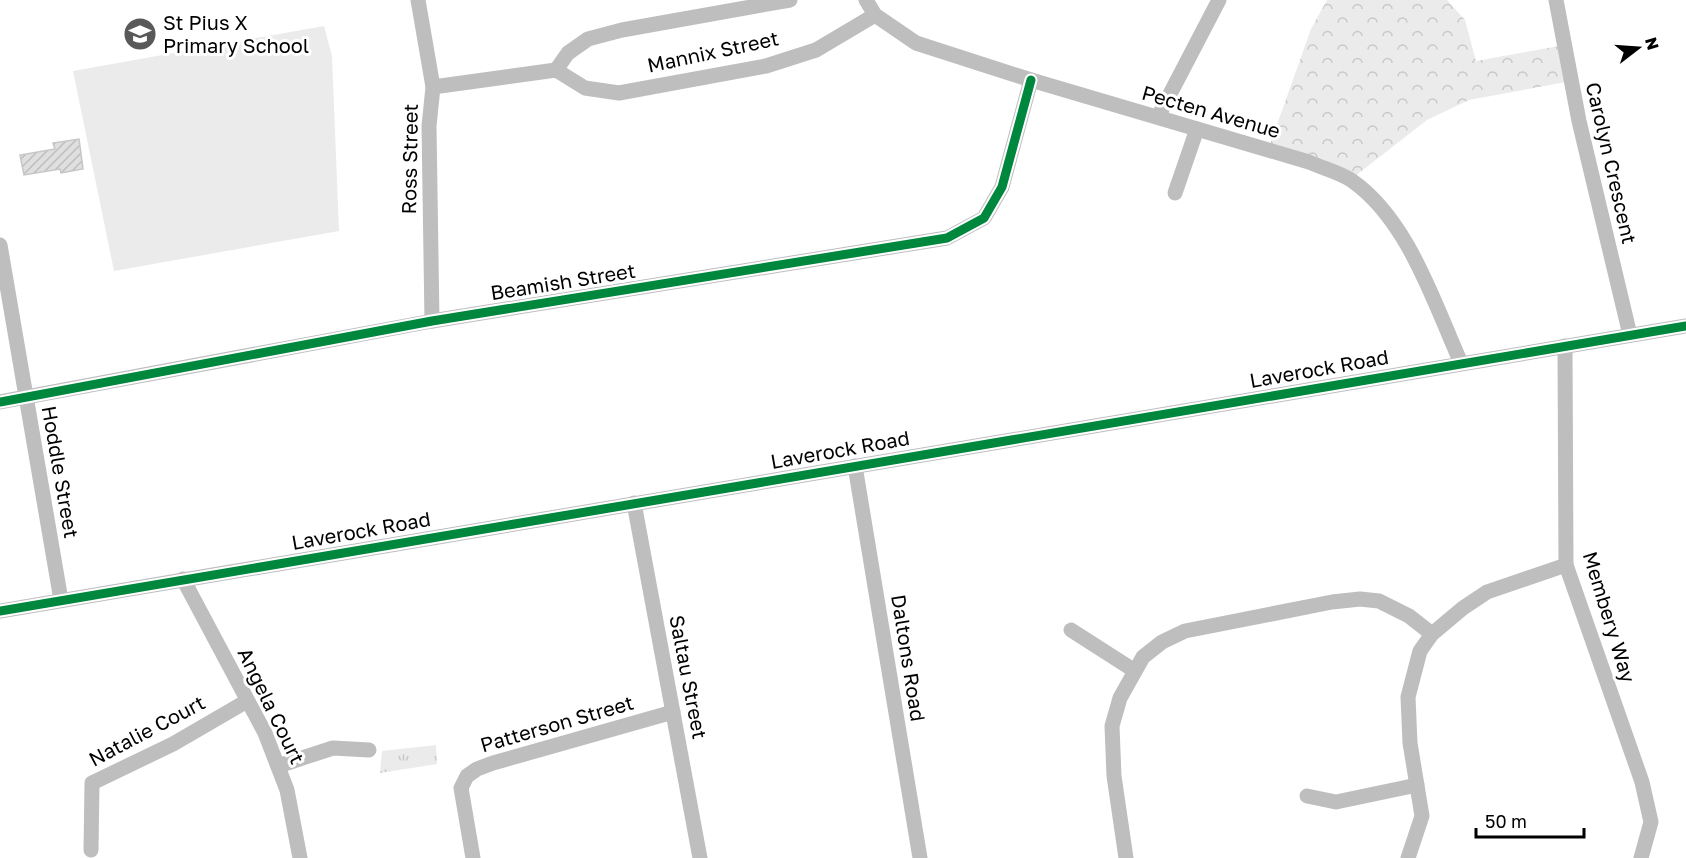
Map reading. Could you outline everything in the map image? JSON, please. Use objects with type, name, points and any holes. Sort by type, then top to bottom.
[{"type":"street","name":"Ross Street","points":[[418,0],[433,87],[429,126],[432,321]]},
{"type":"street","name":"Mannix Street","points":[[790,0],[622,30],[588,39],[568,54],[555,70],[585,88],[619,93],[766,66],[816,50],[875,15]]},
{"type":"street","name":"Pecten Avenue","points":[[866,0],[875,15],[916,43],[1031,80],[1309,162],[1350,180],[1381,207],[1405,239],[1461,363]]},
{"type":"street","points":[[1158,117],[1219,0]]},
{"type":"street","name":"Carolyn Crescent","points":[[1556,0],[1579,121],[1630,335]]},
{"type":"street","points":[[433,87],[555,70]]},
{"type":"street","name":"Beamish Street","points":[[0,402],[432,321],[947,238],[984,218],[1002,187],[1031,80]]},
{"type":"street","points":[[1175,193],[1197,129]]},
{"type":"street","name":"Hoddle Street","points":[[0,245],[61,600]]},
{"type":"street","name":"Laverock Road","points":[[0,611],[1686,326]]},
{"type":"street","name":"Membery Way","points":[[1565,346],[1566,565],[1642,782],[1652,822],[1641,858]]},
{"type":"street","name":"Daltons Road","points":[[855,465],[920,858]]},
{"type":"street","name":"Saltau Street","points":[[634,503],[700,858]]},
{"type":"street","points":[[1408,858],[1422,816],[1410,743],[1408,697],[1420,651],[1432,634],[1463,608],[1487,592],[1566,565]]},
{"type":"street","name":"Angela Court","points":[[183,579],[265,733],[286,790],[300,858]]},
{"type":"street","points":[[1126,858],[1114,776],[1112,726],[1120,698],[1143,657],[1162,642],[1185,631],[1332,602],[1360,599],[1378,601],[1409,616],[1432,634]]},
{"type":"street","points":[[1071,630],[1135,671]]},
{"type":"street","name":"Natalie Court","points":[[91,850],[92,783],[173,744],[247,701]]},
{"type":"street","name":"Patterson Street","points":[[473,858],[461,788],[467,776],[493,763],[673,712]]},
{"type":"street","points":[[278,766],[333,748],[369,750]]},
{"type":"street","points":[[1307,796],[1336,802],[1417,785]]},
{"type":"green space","points":[[1327,0],[1447,0],[1465,20],[1476,61],[1565,45],[1571,81],[1469,100],[1427,120],[1350,180],[1268,150],[1311,29]]},
{"type":"green space","points":[[324,26],[332,56],[339,231],[114,271],[73,71]]},
{"type":"green space","points":[[436,745],[437,764],[380,773],[382,751]]},
{"type":"building","points":[[79,139],[83,169],[61,173],[60,169],[24,175],[20,155],[55,149],[53,143]]},
{"type":"cycle path","points":[[0,402],[432,321],[947,238],[984,218],[1002,187],[1031,80]]},
{"type":"cycle path","points":[[0,611],[1686,326]]},
{"type":"place","name":"St Pius X Primary School","points":[[140,34]]}]
